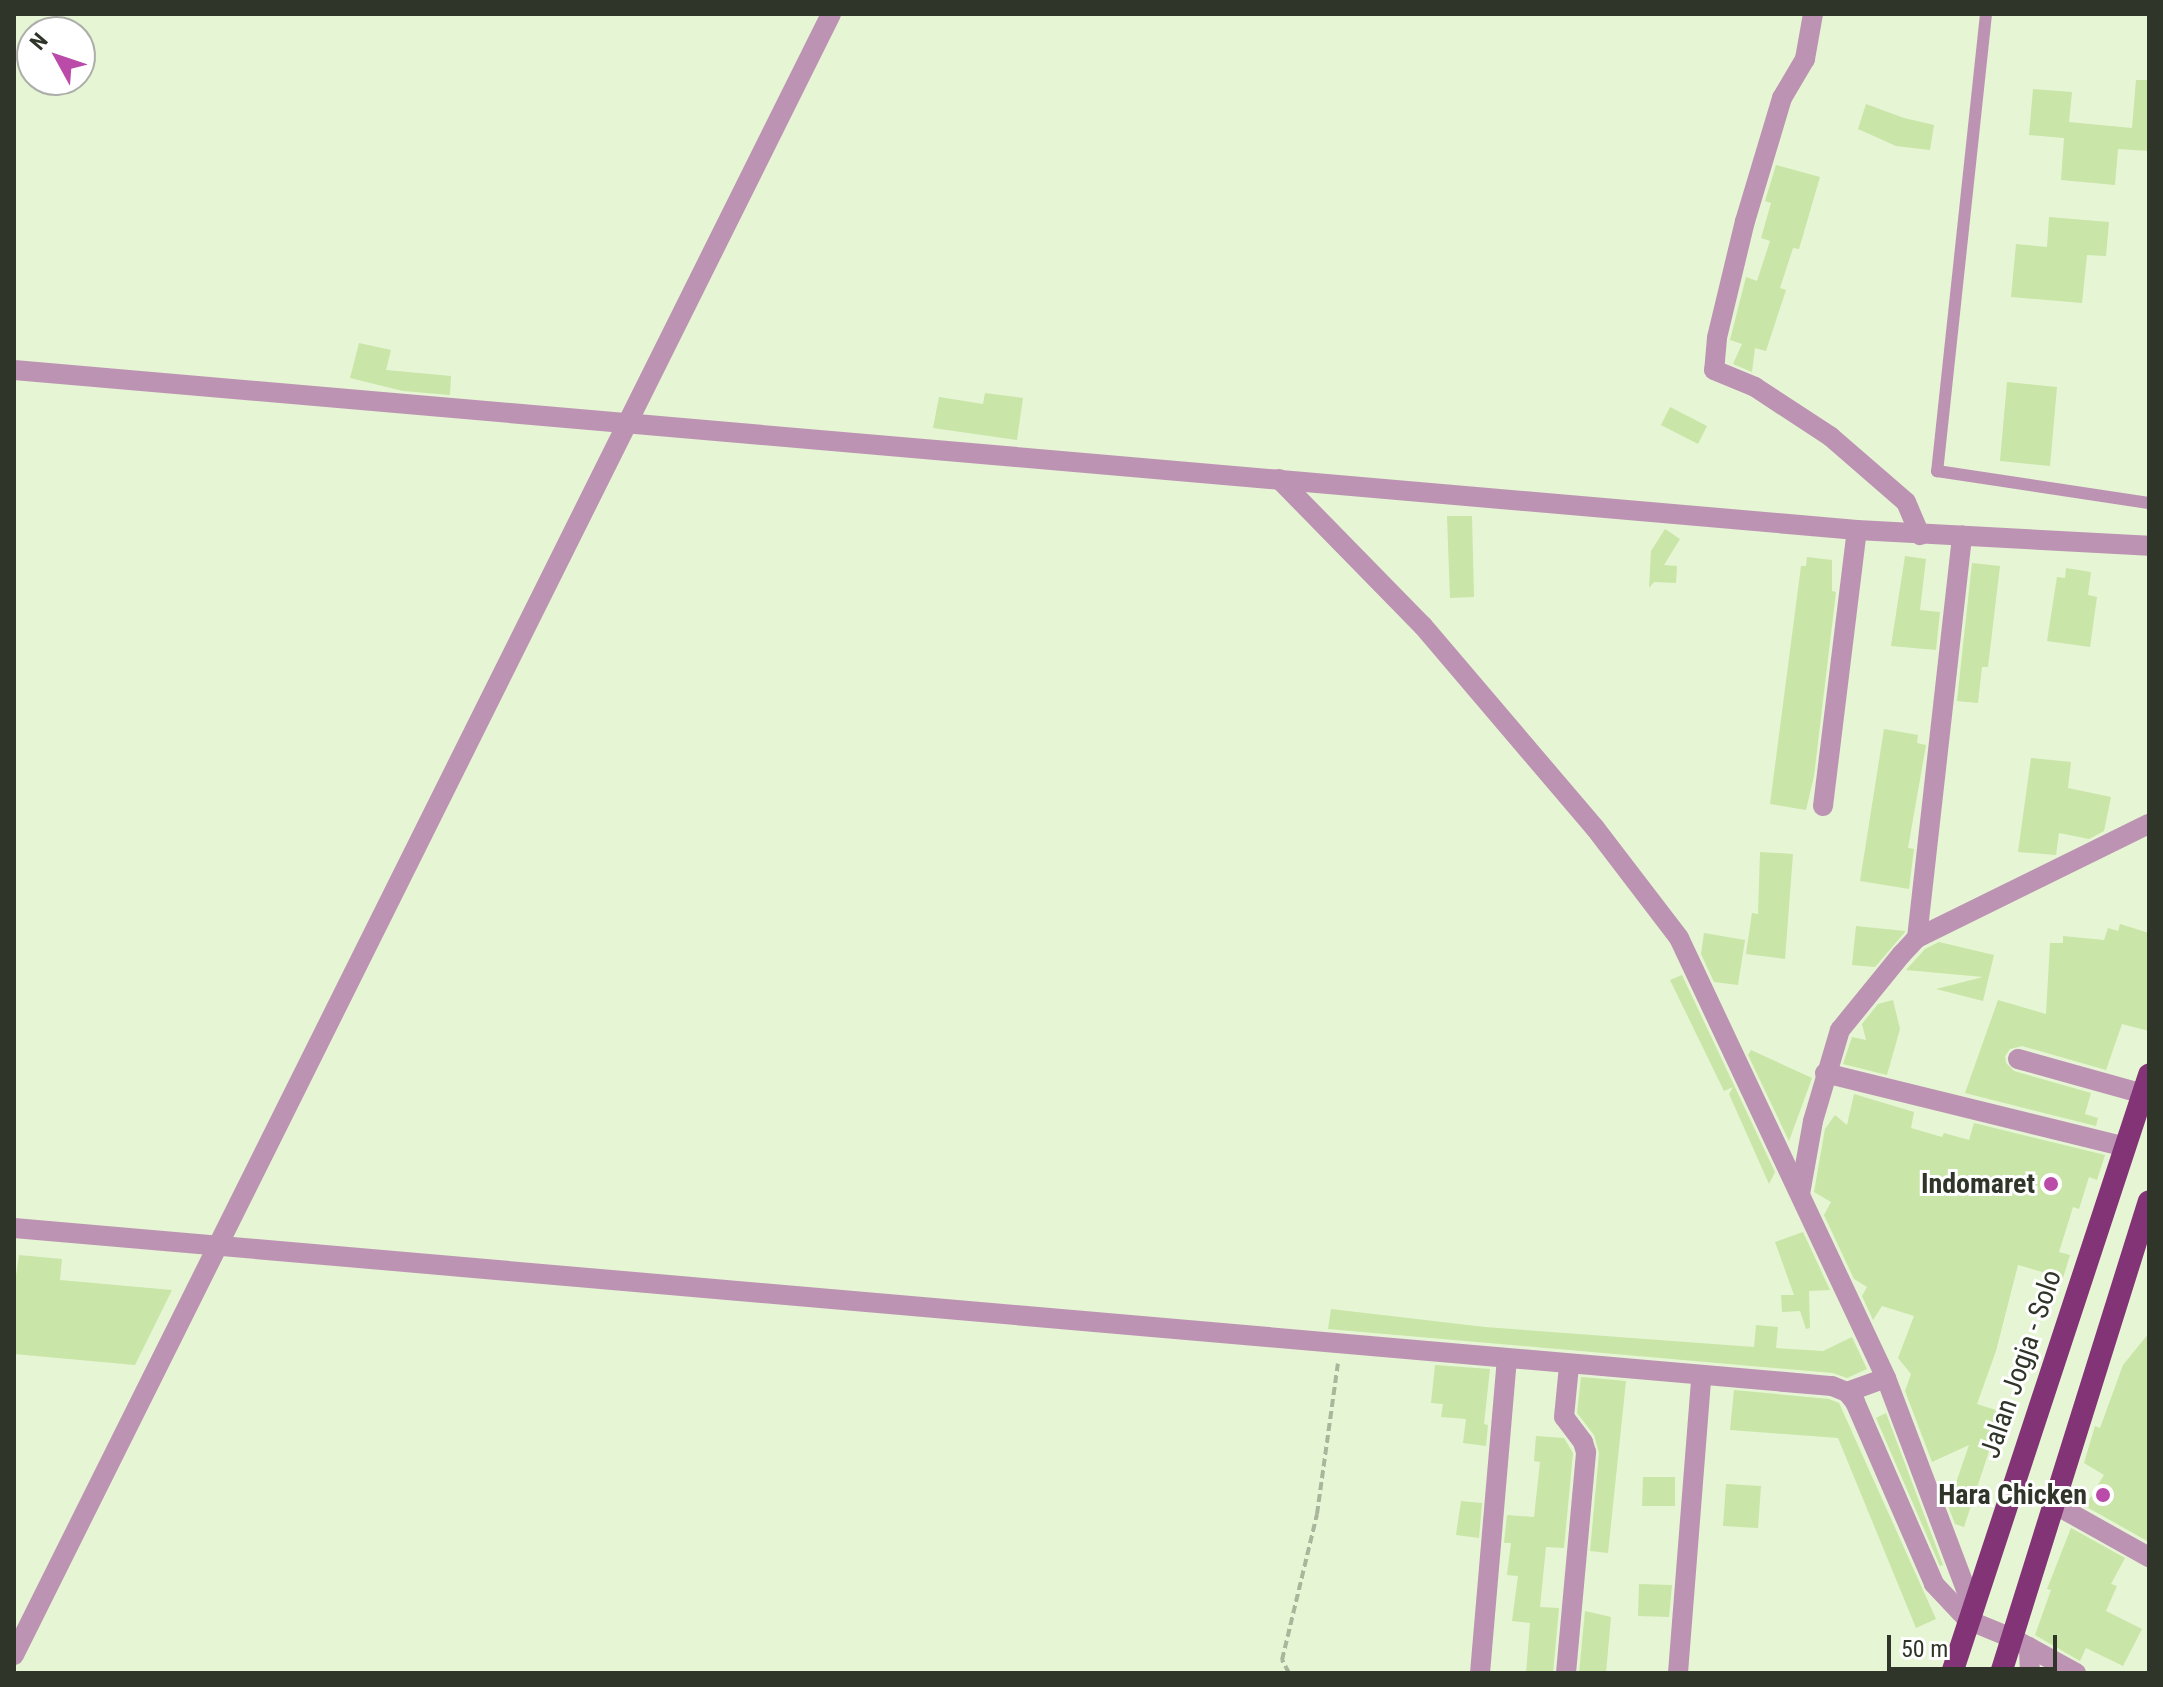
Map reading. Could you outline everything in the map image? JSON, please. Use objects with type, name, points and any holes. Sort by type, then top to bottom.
[{"type":"highway","name":"Jalan Jogja - Solo","points":[[1952,1673],[2146,1085]]},
{"type":"highway","points":[[2001,1673],[2020,1642],[2054,1504],[2144,1237],[2149,1202]]},
{"type":"street","points":[[14,1655],[831,14]]},
{"type":"street","points":[[1813,14],[1805,59],[1782,98],[1745,221],[1717,338],[1714,370],[1755,387],[1831,437],[1906,502],[1920,535]]},
{"type":"street","points":[[14,370],[1857,530],[2149,546]]},
{"type":"street","points":[[1279,479],[1423,626],[1595,828],[1679,938],[1886,1378],[1970,1613]]},
{"type":"street","points":[[1823,806],[1857,530]]},
{"type":"street","points":[[1917,938],[1962,536]]},
{"type":"street","points":[[1800,1195],[1825,1073],[1840,1030],[1917,938],[2149,824]]},
{"type":"street","points":[[2018,1059],[2146,1085]]},
{"type":"street","points":[[1825,1073],[2126,1147]]},
{"type":"street","points":[[14,1228],[1701,1378],[1832,1386],[1847,1392],[1855,1402],[1934,1584],[1970,1613],[2076,1673]]},
{"type":"street","points":[[1480,1673],[1507,1359]]},
{"type":"street","points":[[1566,1673],[1586,1452],[1564,1417],[1569,1366]]},
{"type":"street","points":[[1678,1673],[1701,1378]]},
{"type":"street","points":[[1847,1392],[1886,1378]]},
{"type":"street","points":[[2054,1504],[2149,1557]]},
{"type":"street","points":[[2020,1642],[2030,1673]]},
{"type":"lane","points":[[1986,14],[1937,471],[2149,503]]},
{"type":"path","points":[[1289,1673],[1282,1660],[1317,1514],[1340,1344]]},
{"type":"building","points":[[2136,80],[2149,80],[2149,151],[2118,149],[2115,185],[2061,180],[2064,138],[2029,135],[2033,89],[2072,92],[2069,122],[2132,128]]},
{"type":"building","points":[[1866,104],[1934,125],[1930,150],[1896,146],[1858,129]]},
{"type":"building","points":[[1776,165],[1820,177],[1799,249],[1793,248],[1780,288],[1786,290],[1766,351],[1755,348],[1752,372],[1733,364],[1742,344],[1730,340],[1746,277],[1757,281],[1770,241],[1761,238],[1771,203],[1765,201]]},
{"type":"building","points":[[2049,217],[2109,222],[2106,256],[2087,255],[2082,303],[2011,297],[2016,244],[2047,247]]},
{"type":"building","points":[[359,343],[391,350],[386,370],[451,376],[450,395],[403,391],[350,378]]},
{"type":"building","points":[[2007,382],[2057,387],[2050,466],[2000,461]]},
{"type":"building","points":[[985,393],[1023,398],[1017,440],[933,428],[939,397],[983,404]]},
{"type":"building","points":[[1670,407],[1707,426],[1698,444],[1661,425]]},
{"type":"building","points":[[1447,516],[1472,516],[1474,597],[1450,598]]},
{"type":"building","points":[[1665,529],[1680,539],[1664,565],[1677,566],[1676,583],[1654,582],[1649,588],[1651,551]]},
{"type":"building","points":[[1905,556],[1926,559],[1920,610],[1940,612],[1936,650],[1891,646]]},
{"type":"building","points":[[1807,557],[1832,560],[1832,591],[1836,592],[1814,776],[1806,810],[1770,804],[1801,566],[1806,566]]},
{"type":"building","points":[[1972,563],[2000,566],[1988,667],[1982,667],[1978,703],[1957,701]]},
{"type":"building","points":[[2066,568],[2091,572],[2088,595],[2097,597],[2090,647],[2047,641],[2057,577],[2065,578]]},
{"type":"building","points":[[1884,729],[1918,735],[1917,743],[1926,745],[1908,848],[1914,849],[1909,889],[1860,881]]},
{"type":"building","points":[[2031,758],[2071,762],[2068,788],[2111,797],[2104,831],[2089,839],[2059,833],[2056,855],[2018,852]]},
{"type":"building","points":[[1760,852],[1793,854],[1785,959],[1746,954],[1752,913],[1758,914]]},
{"type":"building","points":[[2120,924],[2149,933],[2149,1031],[2122,1024],[2106,1070],[2022,1046],[2010,1049],[2005,1056],[2006,1063],[2014,1071],[2091,1093],[2085,1114],[2098,1118],[2096,1126],[1965,1093],[1998,1000],[2046,1014],[2050,943],[2063,943],[2063,936],[2104,940],[2108,928],[2118,931]]},
{"type":"building","points":[[1856,926],[1905,932],[1875,967],[1852,965]]},
{"type":"building","points":[[1704,933],[1745,940],[1738,985],[1714,982],[1701,954]]},
{"type":"building","points":[[1939,942],[1994,955],[1983,1001],[1936,989],[1983,977],[1906,970],[1925,949]]},
{"type":"building","points":[[1682,975],[1775,1172],[1769,1184],[1729,1094],[1733,1087],[1724,1091],[1670,980]]},
{"type":"building","points":[[1893,1000],[1900,1029],[1887,1075],[1843,1064],[1852,1037],[1866,1040],[1862,1024],[1878,1004]]},
{"type":"building","points":[[1751,1050],[1812,1078],[1789,1141],[1748,1055]]},
{"type":"building","points":[[1854,1094],[1914,1112],[1911,1128],[1942,1137],[1944,1133],[1969,1140],[1974,1123],[2105,1155],[2097,1180],[2089,1177],[2079,1209],[2073,1207],[2059,1252],[2070,1255],[2063,1278],[2018,1265],[1996,1351],[1977,1404],[2002,1412],[1964,1527],[1955,1524],[1948,1506],[1969,1445],[1932,1462],[1905,1391],[1911,1374],[1898,1358],[1914,1316],[1882,1306],[1873,1320],[1862,1296],[1867,1287],[1854,1279],[1824,1215],[1831,1202],[1814,1192],[1825,1129],[1835,1115],[1847,1125]]},
{"type":"building","points":[[1803,1232],[1830,1290],[1809,1291],[1810,1328],[1806,1329],[1800,1311],[1782,1312],[1781,1295],[1794,1295],[1775,1242]]},
{"type":"building","points":[[19,1255],[62,1259],[60,1280],[172,1290],[135,1365],[14,1354],[14,1289]]},
{"type":"building","points":[[1331,1309],[1485,1327],[1754,1347],[1756,1325],[1778,1327],[1776,1348],[1823,1351],[1852,1337],[1867,1369],[1847,1378],[1833,1373],[1328,1329]]},
{"type":"building","points":[[2149,1333],[2149,1542],[2085,1506],[2104,1475],[2084,1463],[2095,1426],[2100,1428],[2123,1365]]},
{"type":"building","points":[[1435,1365],[1490,1369],[1484,1424],[1488,1425],[1486,1446],[1463,1443],[1466,1419],[1441,1417],[1443,1404],[1431,1403]]},
{"type":"building","points":[[1581,1377],[1626,1381],[1608,1553],[1590,1551],[1599,1453],[1594,1435],[1577,1413]]},
{"type":"building","points":[[1734,1390],[1829,1399],[1839,1403],[1936,1619],[1916,1628],[1838,1438],[1730,1430]]},
{"type":"building","points":[[1886,1413],[1943,1565],[1940,1566],[1876,1418]]},
{"type":"building","points":[[1536,1436],[1564,1438],[1573,1453],[1564,1548],[1546,1547],[1540,1607],[1559,1608],[1553,1673],[1526,1673],[1530,1623],[1512,1621],[1518,1576],[1507,1575],[1511,1543],[1504,1543],[1507,1515],[1534,1517],[1540,1462],[1534,1461]]},
{"type":"building","points":[[1643,1477],[1675,1477],[1675,1506],[1642,1506]]},
{"type":"building","points":[[1726,1484],[1761,1486],[1758,1528],[1723,1526]]},
{"type":"building","points":[[1461,1501],[1482,1503],[1479,1538],[1456,1535]]},
{"type":"building","points":[[2071,1528],[2125,1558],[2111,1584],[2117,1586],[2106,1611],[2142,1629],[2123,1666],[2086,1648],[2080,1661],[2035,1635],[2051,1590],[2047,1589]]},
{"type":"building","points":[[1639,1584],[1672,1585],[1669,1617],[1638,1616]]},
{"type":"building","points":[[1585,1611],[1611,1617],[1606,1673],[1579,1673]]},
{"type":"place","name":"Indomaret","points":[[2051,1184]]},
{"type":"place","name":"Hara Chicken","points":[[2103,1495]]}]
